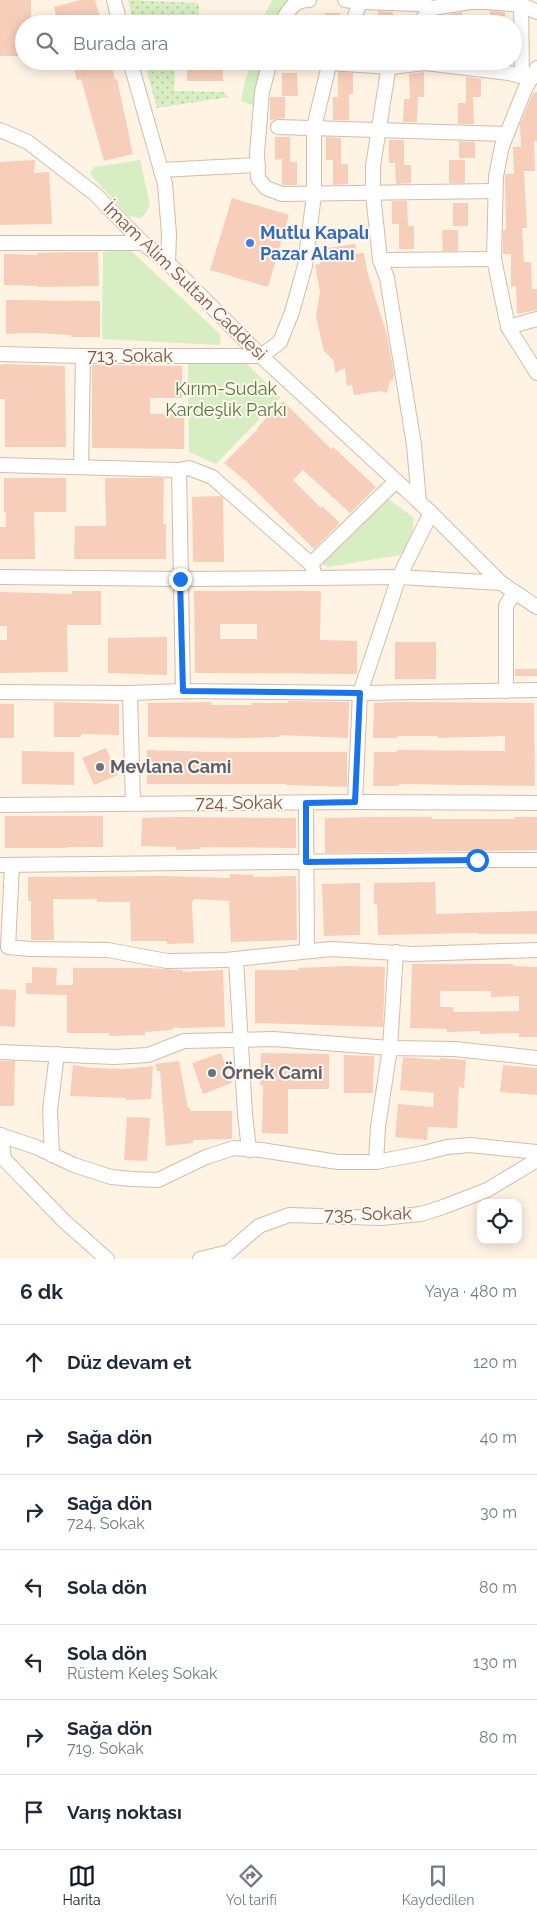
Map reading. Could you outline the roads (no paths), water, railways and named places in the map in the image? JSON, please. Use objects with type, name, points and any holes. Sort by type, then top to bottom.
[{"type":"street","points":[[114,0],[118,15]]},
{"type":"street","points":[[287,15],[300,0],[309,0]]},
{"type":"street","points":[[345,0],[418,2],[433,8],[470,1],[537,4]]},
{"type":"street","points":[[356,15],[361,1]]},
{"type":"street","points":[[522,3],[537,12]]},
{"type":"street","points":[[522,3],[530,74],[502,146],[496,176],[494,260],[508,327],[537,372]]},
{"type":"street","points":[[426,15],[433,8]]},
{"type":"street","points":[[133,70],[165,184],[168,263]]},
{"type":"street","points":[[268,70],[262,92],[258,165],[258,178],[266,188],[282,194],[314,195],[495,191]]},
{"type":"street","points":[[261,356],[280,342],[292,312],[305,266],[314,195],[314,127],[328,70]]},
{"type":"street","points":[[389,70],[373,166],[373,194],[380,260],[387,278],[414,445],[419,502]]},
{"type":"street","points":[[484,70],[530,74]]},
{"type":"street","points":[[278,127],[507,134]]},
{"type":"street","name":"İmam Alim Sultan Caddesi","points":[[0,130],[28,142],[95,194],[143,243],[168,263],[261,356],[431,512],[501,583],[537,607]]},
{"type":"street","points":[[161,170],[258,165]]},
{"type":"street","points":[[0,243],[143,243]]},
{"type":"street","points":[[380,260],[494,260]]},
{"type":"street","points":[[508,327],[537,319]]},
{"type":"street","name":"713. Sokak","points":[[0,354],[261,356]]},
{"type":"street","points":[[81,467],[83,356]]},
{"type":"street","points":[[0,465],[179,470],[189,468],[212,477],[311,564],[316,578]]},
{"type":"street","points":[[179,470],[183,691]]},
{"type":"street","points":[[311,564],[396,481]]},
{"type":"street","points":[[355,802],[360,693],[399,577],[431,512]]},
{"type":"street","points":[[0,577],[180,579],[399,577],[501,583]]},
{"type":"street","points":[[506,691],[506,606],[514,593]]},
{"type":"street","points":[[0,692],[130,693],[183,691],[360,693],[537,690]]},
{"type":"street","points":[[130,693],[133,803]]},
{"type":"street","name":"724. Sokak","points":[[0,805],[355,802],[537,803]]},
{"type":"street","points":[[306,803],[307,951]]},
{"type":"street","points":[[537,860],[6,866],[8,947],[108,950],[167,961],[236,958],[331,948],[413,954],[537,950]]},
{"type":"street","points":[[376,1162],[378,1127],[390,1048],[396,952]]},
{"type":"street","points":[[236,958],[245,1114],[249,1150]]},
{"type":"street","points":[[0,1052],[114,1057],[148,1054],[184,1041],[273,1039],[390,1048],[455,1049],[537,1058]]},
{"type":"street","points":[[52,1155],[50,1110],[57,1054]]},
{"type":"street","points":[[107,1259],[64,1221],[4,1159],[1,1135],[74,1165],[111,1177],[158,1180],[206,1158],[234,1148],[261,1150],[338,1162],[376,1162],[424,1153],[447,1146],[470,1145],[537,1152]]},
{"type":"street","name":"735. Sokak","points":[[200,1259],[229,1252],[259,1226],[289,1214],[381,1218],[421,1214],[486,1190],[537,1160]]},
{"type":"place","name":"Mutlu Kapalı Pazar Alanı","points":[[250,243]]},
{"type":"place","name":"Mevlana Cami","points":[[100,767]]},
{"type":"place","name":"Örnek Cami","points":[[212,1073]]},
{"type":"park label","name":"Kırım-Sudak Kardeşlik Parkı","points":[[226,399]]}]
